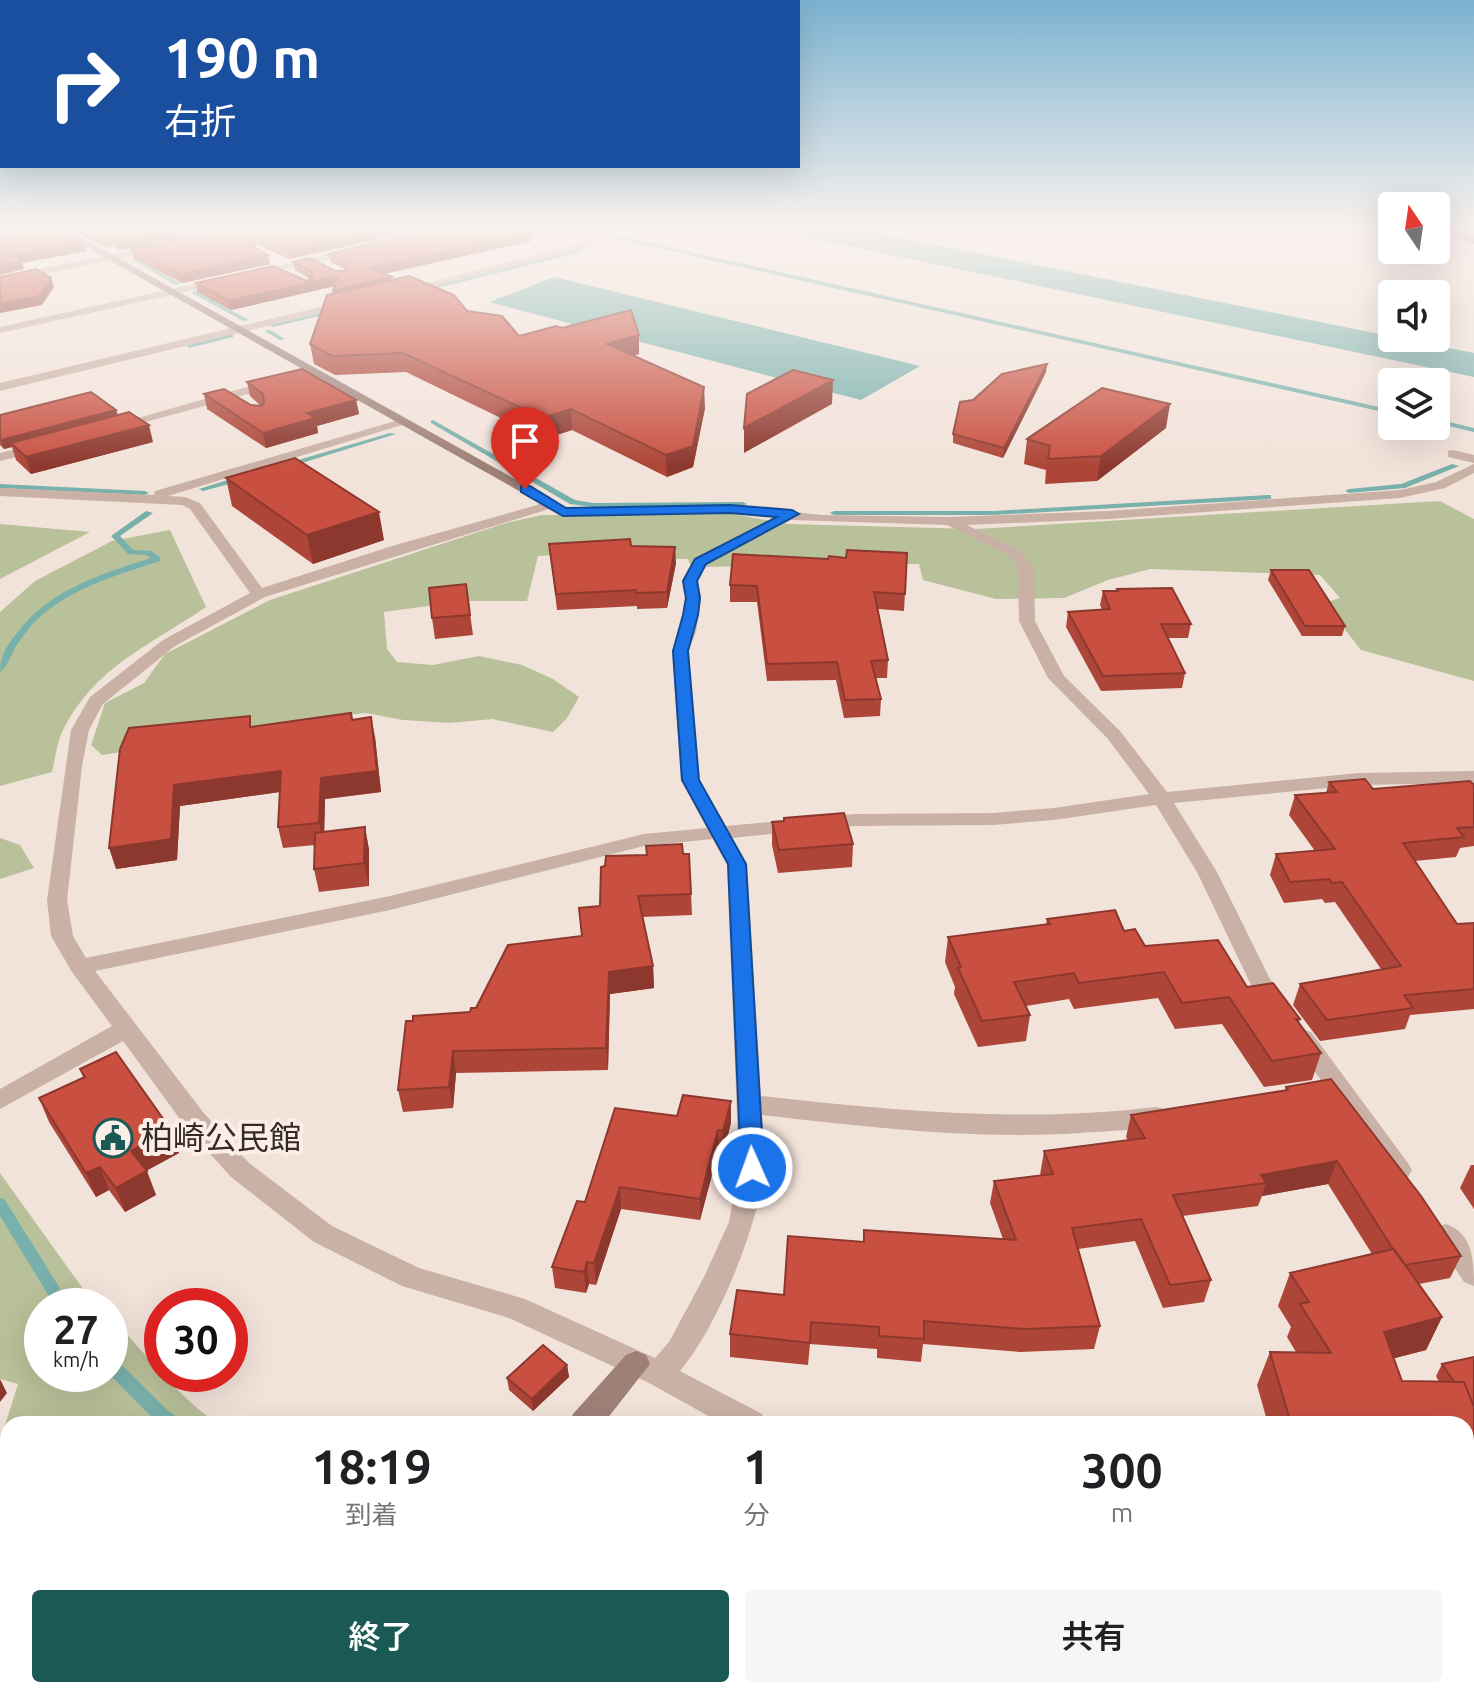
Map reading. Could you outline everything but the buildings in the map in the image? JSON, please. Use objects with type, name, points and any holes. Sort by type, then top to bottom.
[{"type":"street","points":[[0,330],[100,308]]},
{"type":"street","points":[[204,308],[563,512],[730,509],[856,520],[948,521],[1108,515],[1400,494],[1440,485],[1474,468]]},
{"type":"street","points":[[0,387],[329,308]]},
{"type":"street","points":[[302,375],[317,372]]},
{"type":"street","points":[[107,428],[288,379]]},
{"type":"street","points":[[229,395],[249,408]]},
{"type":"street","points":[[145,499],[406,422]]},
{"type":"street","points":[[0,457],[46,445]]},
{"type":"street","points":[[1453,454],[1474,459]]},
{"type":"street","points":[[0,492],[185,501],[195,506],[259,594]]},
{"type":"street","points":[[549,502],[542,508],[397,549],[259,594],[169,643],[96,701],[80,730],[72,772],[57,900],[62,936],[80,967],[194,1119],[240,1170],[323,1234],[412,1278],[515,1308],[648,1369],[736,1416]]},
{"type":"street","points":[[593,1416],[648,1369],[679,1351],[716,1282],[742,1222],[752,1168],[737,864],[690,780],[680,651],[688,632],[690,581],[700,561],[792,514]]},
{"type":"street","points":[[948,521],[1016,554],[1026,569],[1027,621],[1057,678],[1114,735],[1162,798],[1207,872],[1260,982],[1411,1187]]},
{"type":"street","points":[[80,967],[390,903],[644,840],[854,820],[1024,817],[1162,798],[1358,779],[1474,777]]},
{"type":"street","points":[[0,1100],[125,1029]]},
{"type":"street","points":[[1310,1092],[1340,1087]]},
{"type":"street","points":[[750,1104],[929,1124],[1007,1128],[1100,1124],[1175,1113]]},
{"type":"street","points":[[1429,1212],[1474,1274]]},
{"type":"green space","points":[[1440,501],[1474,519],[1474,681],[1361,650],[1324,603],[1340,598],[1320,575],[1150,569],[1108,580],[1064,598],[996,599],[923,580],[919,564],[691,567],[688,559],[641,558],[637,552],[538,556],[527,601],[464,601],[384,612],[387,649],[397,662],[433,665],[479,656],[522,665],[553,679],[579,697],[567,718],[553,732],[492,719],[450,723],[403,720],[366,713],[283,722],[249,732],[102,755],[91,745],[105,703],[144,683],[165,654],[270,600],[506,523],[542,515],[733,514],[788,524],[975,529]]},
{"type":"green space","points":[[0,524],[90,532],[0,579]]},
{"type":"green space","points":[[170,530],[206,607],[126,659],[91,689],[63,730],[52,772],[0,786],[0,612],[35,581],[112,541]]},
{"type":"green space","points":[[0,838],[20,845],[34,868],[0,879]]},
{"type":"green space","points":[[0,1173],[83,1288],[24,1288],[24,1392],[128,1392],[128,1336],[144,1354],[144,1392],[180,1392],[207,1416],[8,1416],[18,1384],[0,1379]]},
{"type":"water","points":[[513,308],[682,308],[920,366],[861,400]]},
{"type":"waterway","points":[[223,308],[245,320]]},
{"type":"waterway","points":[[931,308],[1378,409]]},
{"type":"waterway","points":[[1197,308],[1474,365]]},
{"type":"waterway","points":[[273,325],[334,311]]},
{"type":"waterway","points":[[268,331],[282,339]]},
{"type":"waterway","points":[[189,346],[231,336]]},
{"type":"waterway","points":[[433,422],[573,502],[593,505],[743,504]]},
{"type":"waterway","points":[[1450,424],[1474,430]]},
{"type":"waterway","points":[[289,464],[392,434]]},
{"type":"waterway","points":[[1349,491],[1402,486],[1455,466]]},
{"type":"waterway","points":[[203,489],[237,479]]},
{"type":"waterway","points":[[0,486],[145,493]]},
{"type":"waterway","points":[[834,513],[994,513],[1268,497]]},
{"type":"waterway","points":[[0,669],[13,644],[45,608],[85,585],[157,559],[148,553],[131,552],[115,536],[149,513]]},
{"type":"waterway","points":[[0,1204],[52,1288]]},
{"type":"waterway","points":[[128,1382],[162,1416]]},
{"type":"place","name":"柏崎公民館","points":[[113,1138]]},
{"type":"route","points":[[525,489],[563,512],[730,509],[792,514],[700,561],[690,581],[693,598],[691,615],[680,651],[690,780],[737,864],[752,1168]]}]
